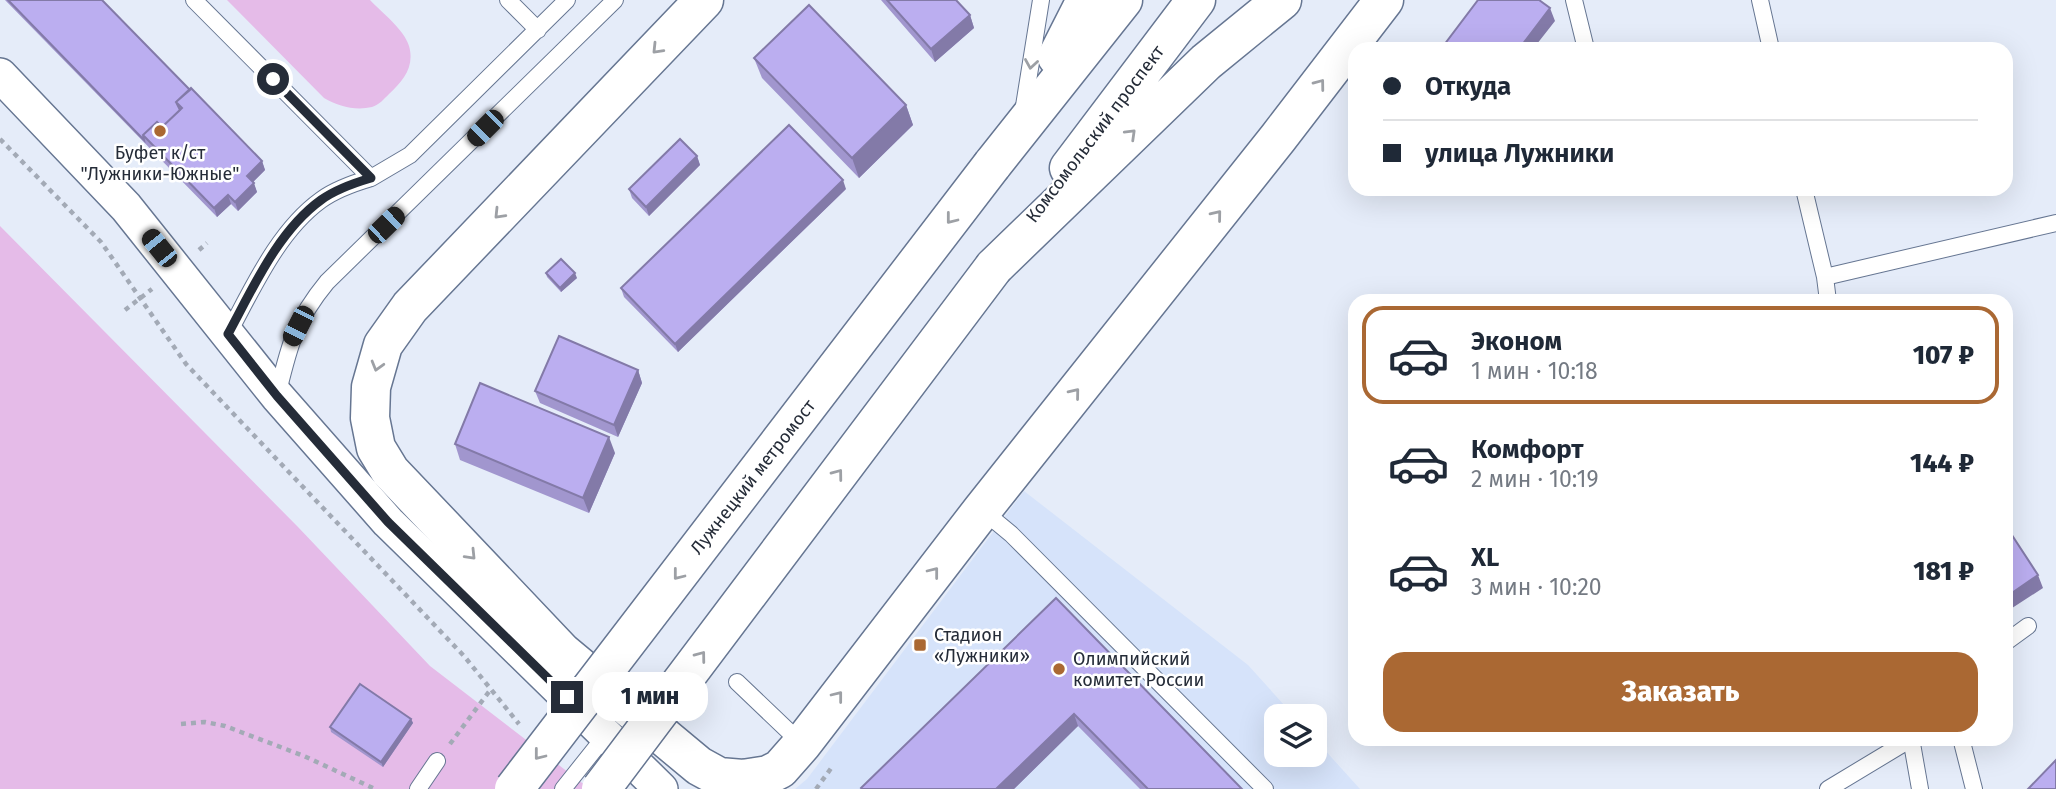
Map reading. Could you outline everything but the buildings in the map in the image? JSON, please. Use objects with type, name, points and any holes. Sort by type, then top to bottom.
[{"type":"main road","points":[[704,0],[410,307],[383,345],[371,387],[370,418],[376,448],[390,471],[562,652],[699,766],[719,777],[743,779],[768,775],[781,767],[1348,47]]},
{"type":"main road","points":[[1021,128],[1086,0]]},
{"type":"main road","points":[[1021,128],[1124,0]]},
{"type":"main road","name":"Комсомольский проспект","points":[[994,267],[1196,0]]},
{"type":"main road","points":[[601,789],[994,267],[1206,62],[1283,0]]},
{"type":"main road","points":[[1352,42],[1384,0]]},
{"type":"main road","name":"Лужнецкий метромост","points":[[514,789],[1021,128]]},
{"type":"street","points":[[0,75],[127,207],[277,396],[388,522],[662,789]]},
{"type":"lane","points":[[194,0],[371,178]]},
{"type":"lane","points":[[508,0],[538,30]]},
{"type":"lane","points":[[228,334],[263,271],[300,218],[322,199],[344,186],[371,178],[410,155],[567,0]]},
{"type":"lane","points":[[277,396],[290,340],[305,311],[322,289],[615,0]]},
{"type":"lane","points":[[1021,128],[1041,0]]},
{"type":"lane","points":[[1574,0],[1585,42]]},
{"type":"lane","points":[[1760,0],[1769,42]]},
{"type":"lane","points":[[1806,196],[1827,294]]},
{"type":"lane","points":[[1825,277],[2056,223]]},
{"type":"lane","points":[[982,510],[1011,534],[1265,789]]},
{"type":"lane","points":[[2013,637],[2028,626]]},
{"type":"lane","points":[[737,682],[781,767]]},
{"type":"lane","points":[[563,789],[606,735]]},
{"type":"lane","points":[[1828,789],[1899,746]]},
{"type":"lane","points":[[1912,746],[1920,789]]},
{"type":"lane","points":[[1963,746],[1973,789]]},
{"type":"lane","points":[[418,789],[437,761]]},
{"type":"path","points":[[0,139],[101,242],[186,364],[464,656],[523,729]]},
{"type":"path","points":[[437,761],[491,689]]},
{"type":"path","points":[[181,724],[215,723],[304,756],[376,789]]},
{"type":"shaded area","points":[[227,0],[370,0],[398,27],[406,40],[410,54],[409,67],[399,84],[375,106],[353,108],[335,103],[324,98]]},
{"type":"shaded area","points":[[0,226],[298,527],[430,666],[590,789],[0,789]]},
{"type":"shaded area","points":[[1024,491],[1248,665],[1283,704],[1264,704],[1264,767],[1327,767],[1327,752],[1360,789],[795,789],[807,779]]},
{"type":"place","name":"Буфет к/ст \"Лужники-Южные\"","points":[[160,131]]},
{"type":"place","name":"Стадион «Лужники»","points":[[920,645]]},
{"type":"place","name":"Олимпийский комитет России","points":[[1059,669]]},
{"type":"route","points":[[273,79],[371,178],[344,186],[322,199],[300,218],[263,271],[228,334],[277,396],[388,522],[567,697]]}]
